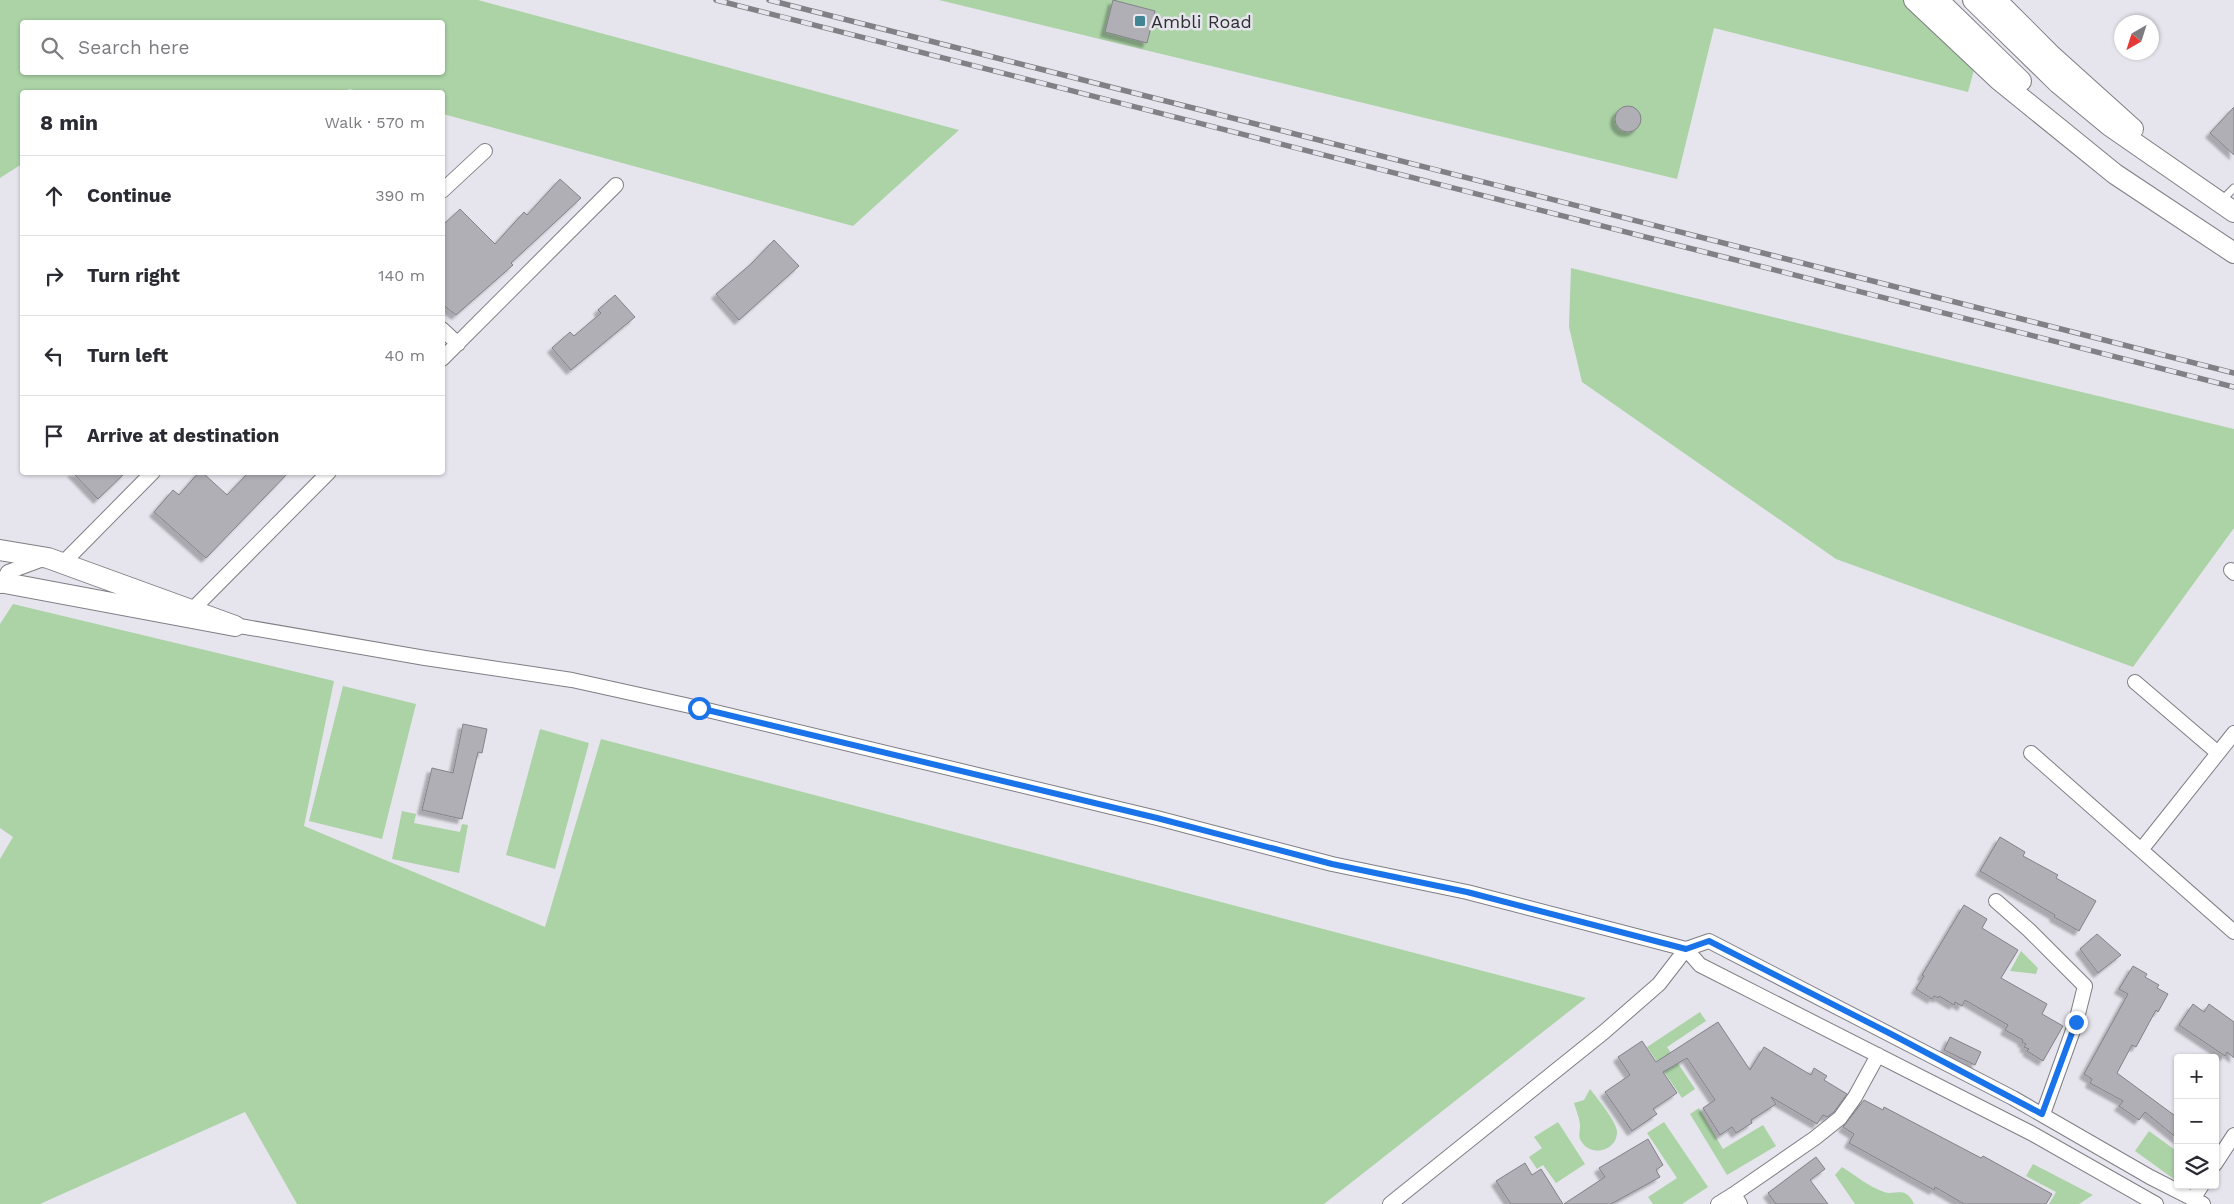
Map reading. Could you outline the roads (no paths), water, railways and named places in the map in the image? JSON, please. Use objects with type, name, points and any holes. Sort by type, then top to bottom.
[{"type":"street","points":[[1914,0],[1999,80],[2115,174],[2234,254]]},
{"type":"street","points":[[1938,0],[2008,70],[2084,134],[2173,200],[2234,241]]},
{"type":"street","points":[[1973,0],[2058,83],[2110,126],[2232,199]]},
{"type":"street","points":[[1996,0],[2052,56],[2139,134],[2232,199]]},
{"type":"street","points":[[445,188],[485,151]]},
{"type":"street","points":[[445,356],[616,185]]},
{"type":"street","points":[[445,332],[458,344]]},
{"type":"street","points":[[150,475],[55,560],[8,572],[1,583],[234,626],[424,658],[572,680],[699,708],[1148,816],[1332,864],[1467,892],[1686,949],[1700,965],[2031,1133],[2156,1204]]},
{"type":"street","points":[[192,610],[327,475]]},
{"type":"street","points":[[0,550],[55,560],[234,626]]},
{"type":"street","points":[[55,560],[234,626]]},
{"type":"street","points":[[2135,682],[2218,753]]},
{"type":"street","points":[[2141,850],[2234,733]]},
{"type":"street","points":[[2032,753],[2234,932]]},
{"type":"street","points":[[1996,901],[2029,930],[2085,986],[2076,1022],[2042,1114]]},
{"type":"street","points":[[1390,1204],[1604,1032],[1658,984],[1686,949],[1709,941],[2042,1114],[2198,1202],[2201,1189]]},
{"type":"street","points":[[1718,1204],[1737,1199],[1840,1118],[1855,1097],[1878,1055]]},
{"type":"street","points":[[2219,1158],[2234,1135]]},
{"type":"railway","points":[[716,0],[2234,387]]},
{"type":"railway","points":[[769,0],[2234,373]]},
{"type":"place","name":"Ambli Road","points":[[1140,21]]}]
